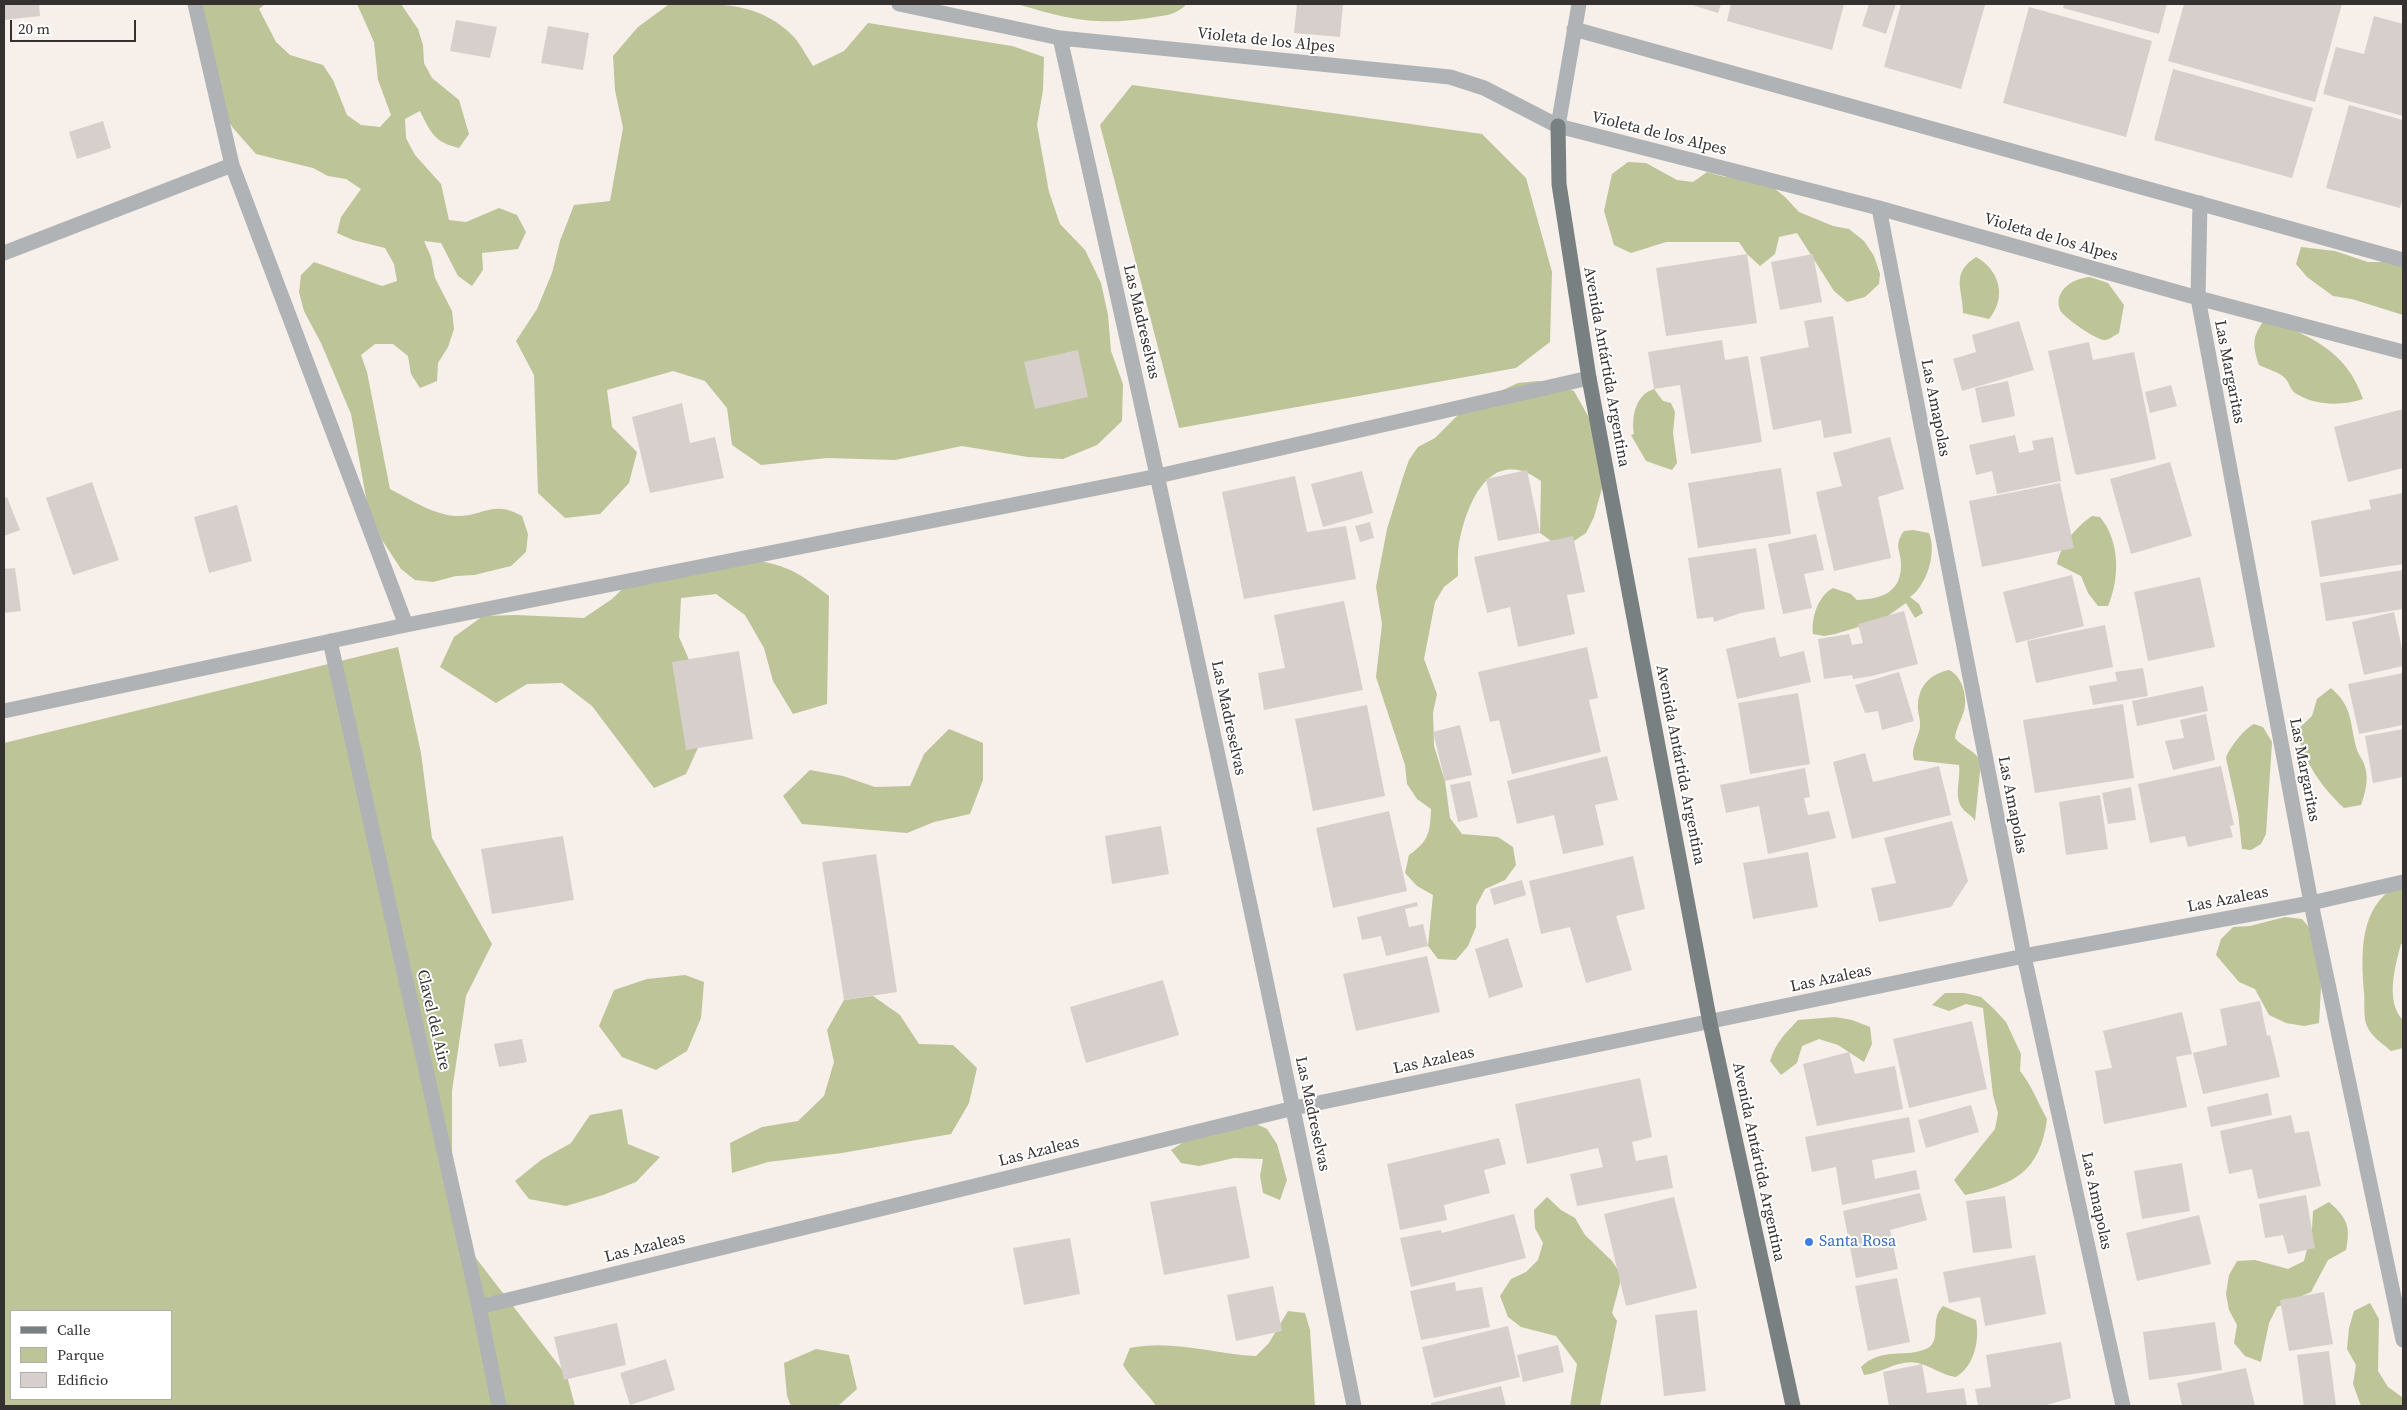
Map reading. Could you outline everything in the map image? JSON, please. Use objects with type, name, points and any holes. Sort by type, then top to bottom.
[{"type":"main road","name":"Avenida Antártida Argentina","points":[[1558,126],[1558,184],[1589,378],[1710,1022],[1793,1406]]},
{"type":"street","points":[[195,4],[232,165],[406,625]]},
{"type":"street","name":"Violeta de los Alpes","points":[[899,4],[1060,38],[1450,77],[1484,88],[1558,126],[1879,208],[2198,298],[2403,352]]},
{"type":"street","points":[[1558,126],[1579,4]]},
{"type":"street","points":[[1574,29],[2403,260]]},
{"type":"street","name":"Las Madreselvas","points":[[1060,38],[1158,476],[1294,1108],[1354,1406]]},
{"type":"street","points":[[4,252],[232,165]]},
{"type":"street","name":"Las Margaritas","points":[[2200,203],[2198,298],[2311,903],[2403,1340]]},
{"type":"street","name":"Las Amapolas","points":[[1879,208],[2024,956],[2123,1406]]},
{"type":"street","points":[[4,711],[406,625],[1158,476],[1589,378]]},
{"type":"street","name":"Clavel del Aire","points":[[330,641],[479,1307],[499,1406]]},
{"type":"street","name":"Las Azaleas","points":[[479,1307],[1294,1108],[2024,956],[2311,903],[2403,882]]},
{"type":"green space","points":[[200,4],[265,4],[259,9],[276,42],[290,55],[323,65],[333,80],[347,115],[361,125],[380,127],[391,115],[378,80],[374,42],[357,4],[401,4],[418,29],[423,45],[424,63],[432,78],[459,100],[469,134],[459,148],[444,143],[434,136],[420,111],[405,119],[406,138],[415,155],[441,184],[449,220],[466,222],[499,208],[517,215],[526,232],[518,249],[482,253],[483,270],[472,286],[458,276],[441,243],[424,241],[431,257],[435,278],[452,311],[454,329],[448,347],[438,363],[437,381],[420,388],[411,374],[408,356],[393,344],[375,344],[361,355],[367,372],[390,489],[421,506],[446,515],[465,516],[488,510],[503,509],[522,516],[528,534],[526,552],[511,566],[433,582],[415,580],[401,569],[382,540],[367,503],[351,414],[321,343],[304,311],[299,292],[301,275],[314,262],[382,286],[397,281],[394,264],[385,248],[353,240],[337,233],[341,217],[361,189],[346,179],[328,176],[313,168],[256,154],[233,128],[213,97]]},
{"type":"green space","points":[[707,4],[738,7],[767,17],[781,25],[794,37],[813,66],[844,51],[868,23],[1012,46],[1044,57],[1043,90],[1037,125],[1049,192],[1060,224],[1085,250],[1101,283],[1108,315],[1111,351],[1123,384],[1122,421],[1097,445],[1063,459],[1028,457],[962,446],[895,460],[827,458],[761,465],[732,445],[727,408],[705,381],[673,371],[607,390],[612,427],[637,452],[629,483],[600,514],[565,518],[538,493],[534,375],[516,341],[537,309],[552,273],[560,241],[574,205],[610,201],[623,128],[615,90],[613,56],[638,27],[668,5]]},
{"type":"green space","points":[[1017,4],[1187,4],[1174,13],[1165,15],[1130,20],[1097,21],[1051,14]]},
{"type":"green space","points":[[1132,85],[1482,134],[1526,178],[1552,272],[1550,342],[1516,368],[1179,428],[1100,125]]},
{"type":"green space","points":[[1628,162],[1646,163],[1677,180],[1693,182],[1707,172],[1725,177],[1741,174],[1773,187],[1799,212],[1833,226],[1849,229],[1864,241],[1874,256],[1880,274],[1879,284],[1865,297],[1847,302],[1834,291],[1797,233],[1779,237],[1775,254],[1760,266],[1747,254],[1739,242],[1666,242],[1631,253],[1614,245],[1604,211],[1612,174]]},
{"type":"green space","points":[[2301,247],[2335,251],[2368,262],[2403,262],[2403,315],[2352,299],[2333,296],[2307,277],[2296,264]]},
{"type":"green space","points":[[1976,257],[1991,269],[1998,285],[1998,302],[1995,311],[1989,319],[1963,313],[1960,276],[1968,263]]},
{"type":"green space","points":[[2090,277],[2108,283],[2124,305],[2119,333],[2107,340],[2088,333],[2067,318],[2060,310],[2059,297],[2066,286]]},
{"type":"green space","points":[[2266,318],[2312,339],[2336,356],[2356,382],[2363,399],[2338,404],[2311,400],[2293,392],[2282,375],[2259,365],[2254,346],[2258,330]]},
{"type":"green space","points":[[1538,381],[1556,384],[1574,391],[1593,425],[1604,481],[1594,517],[1586,533],[1571,543],[1554,543],[1540,533],[1541,481],[1524,472],[1510,469],[1497,473],[1486,481],[1477,492],[1470,506],[1459,543],[1458,576],[1444,587],[1435,602],[1424,659],[1437,694],[1433,713],[1434,746],[1445,781],[1450,818],[1462,834],[1498,837],[1513,847],[1516,865],[1505,880],[1485,889],[1476,906],[1476,927],[1468,946],[1456,960],[1438,959],[1428,946],[1433,895],[1417,886],[1405,873],[1409,855],[1421,845],[1427,836],[1431,809],[1417,799],[1407,784],[1405,765],[1376,677],[1382,624],[1376,587],[1387,529],[1409,460],[1418,447],[1435,438],[1461,412],[1479,401],[1518,383]]},
{"type":"green space","points":[[1654,389],[1663,401],[1671,403],[1675,412],[1673,433],[1677,463],[1672,470],[1646,461],[1631,435],[1634,434],[1633,420],[1639,401]]},
{"type":"green space","points":[[2092,516],[2100,517],[2107,527],[2114,548],[2116,560],[2115,584],[2108,606],[2098,606],[2088,593],[2081,576],[2057,564],[2062,550],[2070,537]]},
{"type":"green space","points":[[1913,530],[1929,533],[1931,541],[1931,559],[1926,577],[1916,592],[1910,597],[1919,604],[1923,613],[1915,618],[1906,603],[1882,620],[1835,634],[1824,636],[1813,634],[1813,621],[1817,608],[1823,596],[1833,588],[1851,594],[1857,600],[1881,596],[1893,588],[1898,582],[1900,575],[1899,541],[1904,531]]},
{"type":"green space","points":[[736,559],[764,562],[786,568],[806,579],[829,596],[827,704],[793,714],[773,681],[764,648],[745,615],[716,594],[681,598],[679,637],[694,671],[702,739],[686,774],[654,788],[592,706],[562,683],[527,684],[496,703],[440,667],[454,637],[483,616],[516,615],[584,618],[612,599],[636,576]]},
{"type":"green space","points":[[398,647],[421,753],[432,838],[492,944],[466,996],[452,1091],[452,1169],[465,1244],[567,1376],[575,1406],[4,1406],[4,743]]},
{"type":"green space","points":[[1949,670],[1961,682],[1965,699],[1964,711],[1955,738],[1976,755],[1981,762],[1975,821],[1963,809],[1958,799],[1959,765],[1914,760],[1913,756],[1920,727],[1918,707],[1921,691],[1927,681],[1937,674]]},
{"type":"green space","points":[[2331,688],[2344,702],[2350,716],[2357,750],[2366,772],[2367,782],[2361,805],[2344,808],[2327,790],[2309,764],[2296,731],[2312,716],[2317,699]]},
{"type":"green space","points":[[2254,724],[2263,727],[2272,742],[2266,834],[2261,844],[2251,850],[2242,849],[2238,813],[2226,758],[2237,739]]},
{"type":"green space","points":[[949,729],[983,743],[983,780],[970,814],[934,822],[907,833],[802,824],[783,796],[810,770],[843,776],[875,787],[910,786],[924,754]]},
{"type":"green space","points":[[2403,882],[2403,944],[2401,944],[2394,973],[2393,994],[2394,1004],[2403,1020],[2403,1048],[2391,1051],[2374,1036],[2366,1023],[2363,945],[2371,915],[2378,903],[2389,891]]},
{"type":"green space","points":[[2285,917],[2302,919],[2313,932],[2321,987],[2319,1023],[2304,1026],[2286,1023],[2269,1015],[2255,989],[2239,982],[2216,955],[2221,939],[2233,927],[2250,926]]},
{"type":"green space","points":[[685,975],[704,982],[701,1018],[687,1051],[656,1070],[622,1057],[599,1026],[614,990],[647,979]]},
{"type":"green space","points":[[1945,993],[1964,993],[1981,997],[2006,1022],[2021,1054],[2020,1071],[2047,1119],[2038,1152],[2031,1164],[2022,1173],[2011,1181],[1965,1195],[1954,1180],[1995,1129],[1998,1113],[1993,1095],[1983,1008],[1966,1004],[1949,1011],[1932,1005]]},
{"type":"green space","points":[[873,996],[900,1015],[919,1044],[953,1045],[977,1068],[969,1103],[951,1134],[842,1153],[768,1162],[732,1173],[730,1143],[762,1127],[798,1121],[824,1096],[834,1062],[827,1030],[844,1000]]},
{"type":"green space","points":[[1835,1017],[1852,1020],[1870,1027],[1872,1044],[1864,1062],[1838,1045],[1819,1039],[1802,1046],[1797,1063],[1781,1075],[1770,1061],[1772,1054],[1778,1043],[1798,1020]]},
{"type":"green space","points":[[622,1109],[628,1144],[660,1157],[636,1182],[603,1195],[566,1206],[529,1199],[515,1181],[541,1160],[571,1143],[590,1115]]},
{"type":"green space","points":[[1252,1122],[1267,1129],[1277,1144],[1287,1180],[1280,1200],[1263,1193],[1260,1176],[1263,1159],[1234,1158],[1199,1166],[1181,1163],[1171,1150],[1187,1140]]},
{"type":"green space","points":[[1547,1197],[1561,1210],[1575,1218],[1585,1235],[1612,1261],[1622,1276],[1612,1313],[1617,1321],[1600,1406],[1570,1406],[1577,1364],[1556,1336],[1521,1327],[1508,1317],[1500,1296],[1511,1279],[1526,1272],[1538,1260],[1543,1243],[1535,1228],[1534,1210]]},
{"type":"green space","points":[[2329,1202],[2344,1218],[2348,1228],[2346,1250],[2328,1260],[2311,1292],[2277,1307],[2269,1323],[2261,1362],[2245,1356],[2234,1343],[2237,1325],[2229,1310],[2226,1294],[2229,1275],[2237,1261],[2255,1260],[2288,1269],[2304,1261],[2312,1229],[2313,1211]]},
{"type":"green space","points":[[2370,1303],[2379,1319],[2378,1371],[2388,1387],[2402,1397],[2403,1406],[2361,1406],[2353,1384],[2356,1365],[2347,1349],[2349,1328],[2354,1311]]},
{"type":"green space","points":[[1943,1306],[1976,1320],[1977,1336],[1974,1352],[1971,1360],[1962,1372],[1956,1377],[1923,1364],[1911,1362],[1864,1375],[1861,1367],[1877,1357],[1912,1353],[1928,1348],[1934,1340],[1937,1317]]},
{"type":"green space","points":[[1288,1311],[1305,1313],[1310,1330],[1315,1406],[1156,1406],[1123,1365],[1130,1348],[1145,1346],[1177,1346],[1256,1356],[1269,1343]]},
{"type":"green space","points":[[816,1349],[849,1355],[857,1389],[838,1406],[791,1406],[787,1396],[784,1363]]},
{"type":"building","points":[[4,4],[39,4],[40,16],[4,20]]},
{"type":"building","points":[[1297,4],[1343,4],[1340,37],[1294,33]]},
{"type":"building","points":[[1689,4],[1721,4],[1718,13]]},
{"type":"building","points":[[1731,4],[1844,4],[1832,50],[1727,21]]},
{"type":"building","points":[[1869,4],[1896,4],[1886,34],[1862,26]]},
{"type":"building","points":[[1901,4],[1985,5],[1961,89],[1884,67]]},
{"type":"building","points":[[2064,4],[2167,4],[2159,34],[2063,8]]},
{"type":"building","points":[[2184,4],[2342,4],[2315,102],[2168,61]]},
{"type":"building","points":[[2029,7],[2152,41],[2126,137],[2003,103]]},
{"type":"building","points":[[2374,16],[2403,24],[2403,116],[2323,94],[2336,47],[2364,54]]},
{"type":"building","points":[[456,20],[497,27],[490,58],[450,51]]},
{"type":"building","points":[[548,26],[589,33],[583,70],[541,63]]},
{"type":"building","points":[[2173,69],[2313,108],[2292,178],[2154,140]]},
{"type":"building","points":[[2349,105],[2403,120],[2403,198],[2400,208],[2326,188]]},
{"type":"building","points":[[103,121],[111,148],[77,159],[69,132]]},
{"type":"building","points":[[1747,254],[1757,323],[1666,336],[1656,268]]},
{"type":"building","points":[[1813,254],[1822,302],[1780,310],[1771,262]]},
{"type":"building","points":[[1833,316],[1852,433],[1824,438],[1821,420],[1773,430],[1760,357],[1809,347],[1804,321]]},
{"type":"building","points":[[2019,321],[2034,370],[1962,391],[1953,359],[1976,352],[1972,335]]},
{"type":"building","points":[[1722,340],[1725,360],[1748,356],[1762,442],[1691,454],[1680,385],[1654,389],[1648,352]]},
{"type":"building","points":[[2089,342],[2093,360],[2134,352],[2156,459],[2077,475],[2075,473],[2048,351]]},
{"type":"building","points":[[1078,350],[1088,397],[1035,409],[1024,362]]},
{"type":"building","points":[[2008,381],[2015,416],[1982,423],[1975,388]]},
{"type":"building","points":[[2171,385],[2177,406],[2150,413],[2145,392]]},
{"type":"building","points":[[682,403],[690,443],[715,437],[724,478],[650,493],[632,417]]},
{"type":"building","points":[[2403,409],[2403,468],[2348,482],[2334,427]]},
{"type":"building","points":[[2015,435],[2019,453],[2034,450],[2032,441],[2053,437],[2061,481],[1997,494],[1992,471],[1976,475],[1969,445]]},
{"type":"building","points":[[1890,437],[1904,489],[1878,497],[1891,558],[1834,571],[1816,492],[1842,486],[1833,453]]},
{"type":"building","points":[[2170,462],[2192,536],[2131,554],[2110,479]]},
{"type":"building","points":[[1781,468],[1791,534],[1698,548],[1688,483]]},
{"type":"building","points":[[1527,470],[1540,533],[1498,541],[1486,479]]},
{"type":"building","points":[[1362,471],[1373,513],[1323,527],[1311,484]]},
{"type":"building","points":[[1295,476],[1307,532],[1346,526],[1356,579],[1244,599],[1222,492]]},
{"type":"building","points":[[92,482],[119,560],[73,575],[46,498]]},
{"type":"building","points":[[2060,483],[2074,548],[1982,567],[1969,501]]},
{"type":"building","points":[[2403,493],[2403,564],[2320,577],[2311,521],[2371,509],[2369,500]]},
{"type":"building","points":[[7,497],[20,530],[4,536],[4,498]]},
{"type":"building","points":[[237,505],[252,561],[209,573],[194,517]]},
{"type":"building","points":[[1370,522],[1374,538],[1360,542],[1355,526]]},
{"type":"building","points":[[1816,534],[1824,570],[1804,574],[1812,608],[1783,614],[1768,544]]},
{"type":"building","points":[[1573,536],[1585,592],[1567,595],[1575,634],[1518,647],[1510,607],[1487,613],[1474,557]]},
{"type":"building","points":[[1756,548],[1765,609],[1741,613],[1714,622],[1713,617],[1697,619],[1688,558]]},
{"type":"building","points":[[15,568],[21,611],[4,613],[4,569]]},
{"type":"building","points":[[2403,570],[2403,609],[2326,621],[2320,583]]},
{"type":"building","points":[[2072,575],[2084,626],[2016,643],[2003,592]]},
{"type":"building","points":[[2200,577],[2215,647],[2148,661],[2134,592]]},
{"type":"building","points":[[1344,601],[1363,690],[1264,710],[1258,673],[1285,668],[1274,615]]},
{"type":"building","points":[[1904,611],[1918,664],[1872,676],[1853,679],[1852,675],[1824,679],[1818,639],[1849,634],[1852,645],[1863,643],[1858,624]]},
{"type":"building","points":[[2394,612],[2403,653],[2403,666],[2364,675],[2352,622]]},
{"type":"building","points":[[2105,625],[2113,667],[2036,683],[2027,641]]},
{"type":"building","points":[[1775,637],[1780,657],[1804,651],[1811,682],[1737,699],[1726,649]]},
{"type":"building","points":[[1587,647],[1598,698],[1589,700],[1601,752],[1512,774],[1499,720],[1490,722],[1478,672]]},
{"type":"building","points":[[739,651],[753,739],[686,750],[672,662]]},
{"type":"building","points":[[2143,668],[2148,696],[2093,705],[2089,686],[2117,681],[2115,672]]},
{"type":"building","points":[[1899,672],[1914,721],[1882,730],[1878,711],[1865,713],[1855,685]]},
{"type":"building","points":[[2403,673],[2403,725],[2359,734],[2348,684]]},
{"type":"building","points":[[2203,686],[2208,711],[2137,726],[2132,701]]},
{"type":"building","points":[[1798,693],[1810,764],[1750,774],[1738,703]]},
{"type":"building","points":[[2123,704],[2134,778],[2035,793],[2023,720]]},
{"type":"building","points":[[1367,705],[1385,796],[1313,811],[1295,719]]},
{"type":"building","points":[[2206,714],[2215,760],[2173,770],[2165,741],[2184,738],[2180,720]]},
{"type":"building","points":[[1460,725],[1472,775],[1445,781],[1433,732]]},
{"type":"building","points":[[2403,729],[2403,777],[2373,783],[2365,736]]},
{"type":"building","points":[[1865,753],[1873,782],[1939,766],[1951,815],[1852,839],[1833,762]]},
{"type":"building","points":[[1607,756],[1618,800],[1595,805],[1604,845],[1563,854],[1554,815],[1517,824],[1507,781]]},
{"type":"building","points":[[2221,766],[2234,825],[2230,826],[2233,837],[2188,847],[2185,836],[2150,843],[2138,784]]},
{"type":"building","points":[[1805,768],[1810,797],[1804,798],[1808,815],[1829,811],[1836,838],[1768,854],[1759,806],[1726,813],[1720,785]]},
{"type":"building","points":[[1470,781],[1478,817],[1458,822],[1450,785]]},
{"type":"building","points":[[2131,787],[2136,820],[2108,824],[2102,793]]},
{"type":"building","points":[[2100,795],[2108,849],[2066,855],[2059,802]]},
{"type":"building","points":[[1389,811],[1407,891],[1333,908],[1316,828]]},
{"type":"building","points":[[1952,821],[1968,881],[1951,907],[1879,922],[1871,888],[1896,883],[1884,838]]},
{"type":"building","points":[[1161,826],[1169,874],[1112,884],[1105,836]]},
{"type":"building","points":[[563,836],[574,900],[492,914],[481,849]]},
{"type":"building","points":[[1808,852],[1818,907],[1753,919],[1743,863]]},
{"type":"building","points":[[876,854],[897,992],[844,1000],[822,862]]},
{"type":"building","points":[[1633,856],[1645,909],[1616,916],[1632,970],[1586,983],[1570,927],[1541,934],[1529,881]]},
{"type":"building","points":[[1522,880],[1526,895],[1494,905],[1490,889]]},
{"type":"building","points":[[1417,902],[1418,906],[1405,909],[1409,927],[1423,924],[1428,946],[1386,956],[1381,936],[1362,940],[1357,917]]},
{"type":"building","points":[[1508,938],[1523,987],[1489,998],[1475,949]]},
{"type":"building","points":[[1427,956],[1440,1012],[1356,1031],[1343,974]]},
{"type":"building","points":[[1163,980],[1179,1035],[1086,1063],[1070,1007]]},
{"type":"building","points":[[2260,1001],[2267,1036],[2270,1035],[2280,1077],[2203,1094],[2193,1053],[2227,1045],[2220,1009]]},
{"type":"building","points":[[2182,1012],[2192,1054],[2176,1057],[2187,1107],[2104,1124],[2095,1071],[2112,1068],[2103,1031]]},
{"type":"building","points":[[1972,1021],[1987,1089],[1909,1108],[1893,1039]]},
{"type":"building","points":[[522,1039],[527,1062],[499,1067],[494,1044]]},
{"type":"building","points":[[1849,1052],[1855,1074],[1895,1066],[1903,1109],[1817,1126],[1803,1064]]},
{"type":"building","points":[[1640,1078],[1652,1137],[1632,1142],[1636,1161],[1667,1155],[1673,1188],[1577,1206],[1570,1174],[1603,1167],[1598,1148],[1527,1164],[1515,1104]]},
{"type":"building","points":[[2268,1093],[2272,1115],[2211,1127],[2207,1107]]},
{"type":"building","points":[[1971,1105],[1979,1132],[1926,1148],[1918,1120]]},
{"type":"building","points":[[2291,1115],[2295,1133],[2309,1131],[2321,1186],[2258,1199],[2252,1169],[2229,1174],[2220,1131]]},
{"type":"building","points":[[1909,1117],[1915,1152],[1872,1160],[1875,1179],[1916,1170],[1920,1189],[1842,1205],[1836,1167],[1812,1172],[1805,1137]]},
{"type":"building","points":[[1499,1138],[1506,1164],[1484,1170],[1490,1193],[1444,1205],[1447,1220],[1400,1230],[1387,1164]]},
{"type":"building","points":[[2182,1163],[2190,1211],[2142,1219],[2134,1171]]},
{"type":"building","points":[[1236,1186],[1250,1258],[1164,1275],[1150,1202]]},
{"type":"building","points":[[1920,1193],[1927,1220],[1890,1230],[1898,1269],[1856,1278],[1843,1211]]},
{"type":"building","points":[[2306,1195],[2315,1248],[2288,1254],[2283,1235],[2265,1238],[2259,1204]]},
{"type":"building","points":[[2005,1196],[2012,1248],[1973,1253],[1966,1201]]},
{"type":"building","points":[[1674,1197],[1697,1288],[1626,1306],[1604,1214]]},
{"type":"building","points":[[1514,1214],[1526,1258],[1411,1287],[1400,1238],[1441,1230],[1442,1233]]},
{"type":"building","points":[[2199,1215],[2211,1264],[2137,1281],[2126,1233]]},
{"type":"building","points":[[1070,1238],[1080,1294],[1024,1305],[1013,1248]]},
{"type":"building","points":[[2035,1255],[2046,1314],[1985,1326],[1980,1297],[1949,1303],[1943,1272]]},
{"type":"building","points":[[1897,1278],[1910,1342],[1868,1351],[1855,1286]]},
{"type":"building","points":[[1455,1282],[1456,1291],[1482,1287],[1490,1327],[1421,1340],[1410,1291]]},
{"type":"building","points":[[1273,1286],[1282,1331],[1236,1341],[1227,1295]]},
{"type":"building","points":[[2324,1292],[2333,1344],[2289,1351],[2280,1300]]},
{"type":"building","points":[[1697,1310],[1706,1391],[1664,1396],[1655,1315]]},
{"type":"building","points":[[2215,1322],[2222,1370],[2149,1380],[2143,1332]]},
{"type":"building","points":[[617,1323],[626,1365],[564,1380],[554,1337]]},
{"type":"building","points":[[1508,1326],[1520,1377],[1434,1398],[1422,1347]]},
{"type":"building","points":[[2061,1342],[2071,1398],[2043,1406],[1978,1406],[1975,1389],[1991,1387],[1986,1355]]},
{"type":"building","points":[[1558,1345],[1564,1372],[1523,1382],[1517,1355]]},
{"type":"building","points":[[2329,1351],[2336,1406],[2304,1406],[2297,1355]]},
{"type":"building","points":[[666,1359],[675,1390],[630,1405],[620,1373]]},
{"type":"building","points":[[1922,1364],[1927,1393],[1964,1388],[1967,1406],[1889,1406],[1883,1372]]},
{"type":"building","points":[[2246,1368],[2255,1406],[2182,1406],[2177,1383]]},
{"type":"building","points":[[1501,1386],[1506,1406],[1431,1406],[1431,1403]]},
{"type":"place","name":"Santa Rosa","points":[[1809,1242]]}]
